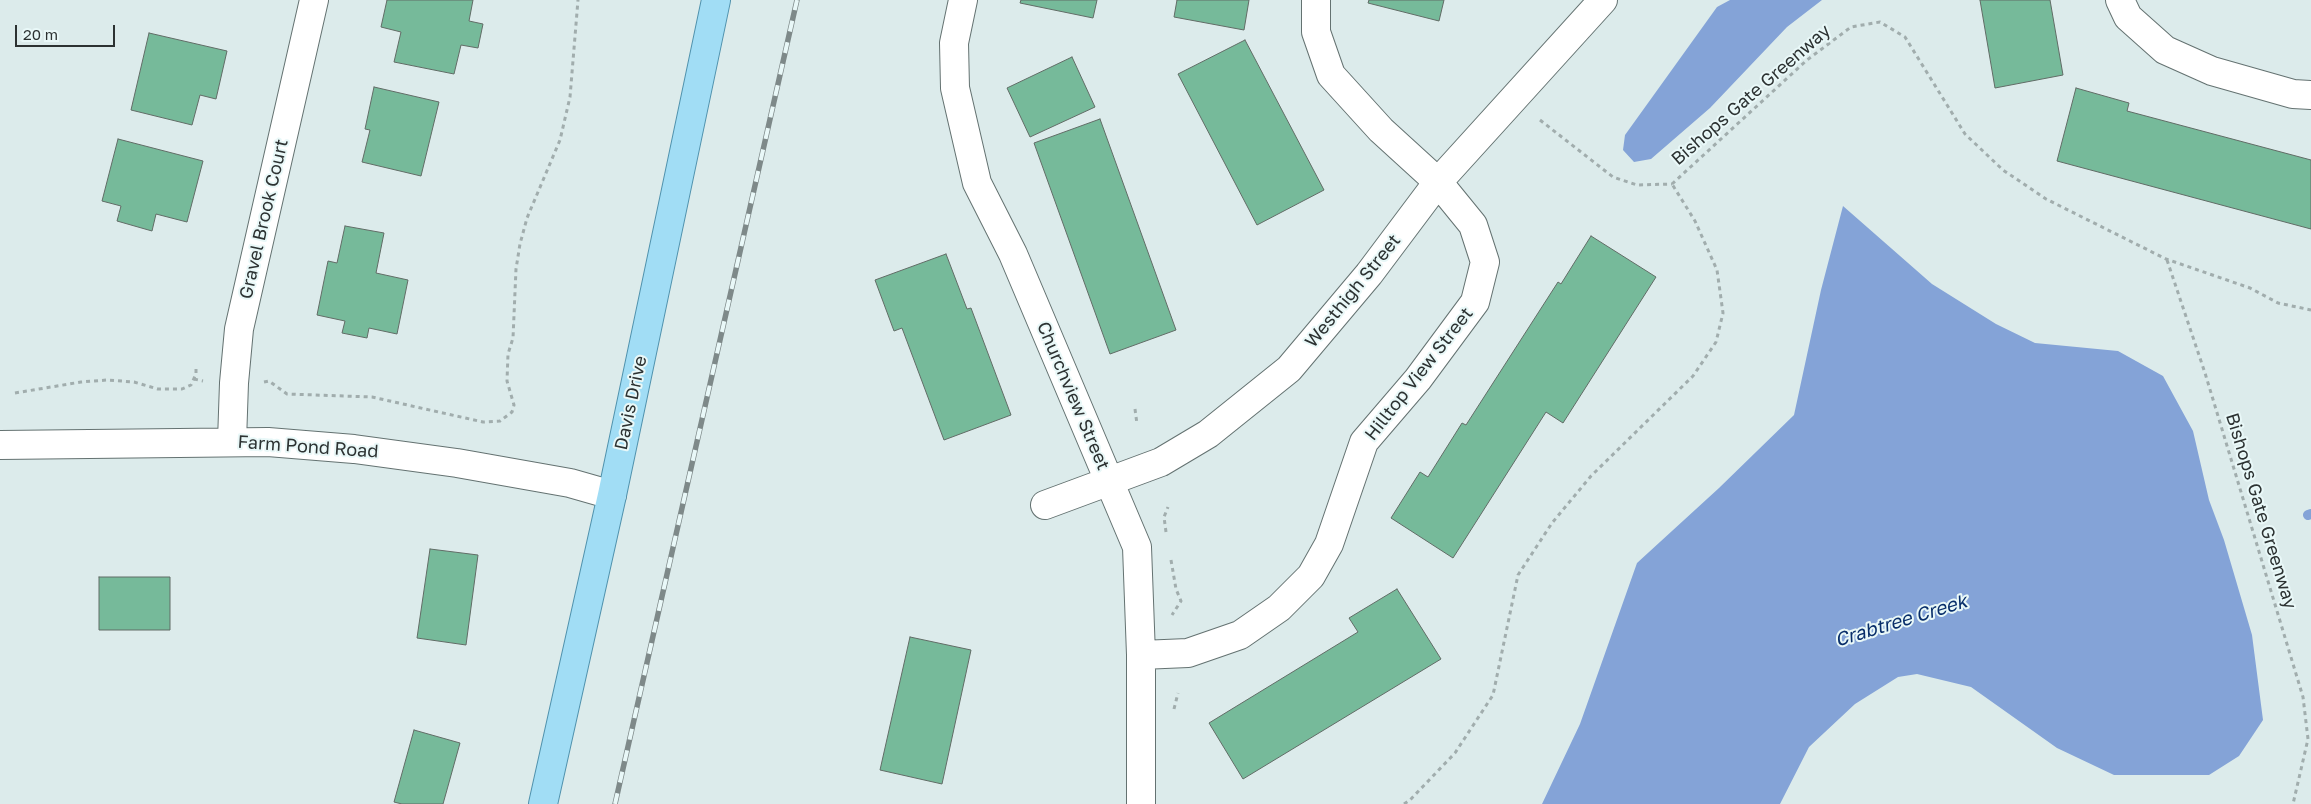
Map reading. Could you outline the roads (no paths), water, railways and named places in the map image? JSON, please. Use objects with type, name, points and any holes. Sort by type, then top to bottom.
[{"type":"main road","name":"Davis Drive","points":[[543,804],[612,495],[716,0]]},
{"type":"street","name":"Gravel Brook Court","points":[[232,441],[234,383],[239,329],[314,0]]},
{"type":"street","name":"Churchview Street","points":[[962,0],[954,43],[955,88],[977,183],[1014,254],[1137,547],[1141,655],[1141,804]]},
{"type":"street","name":"Hilltop View Street","points":[[1141,655],[1188,653],[1240,634],[1279,608],[1311,576],[1329,544],[1364,442],[1418,379],[1475,302],[1485,262],[1473,225],[1438,182],[1382,130],[1331,76],[1316,32],[1316,0]]},
{"type":"street","name":"Westhigh Street","points":[[1045,505],[1150,467],[1208,434],[1289,369],[1369,274],[1438,182],[1602,0]]},
{"type":"street","points":[[2120,0],[2128,17],[2165,50],[2212,71],[2293,94],[2311,96]]},
{"type":"street","name":"Farm Pond Road","points":[[0,445],[232,441],[354,449],[457,463],[570,483],[612,495]]},
{"type":"water","points":[[1730,0],[1822,0],[1787,27],[1710,108],[1651,159],[1634,162],[1623,150],[1625,135],[1717,7]]},
{"type":"water","name":"Crabtree Creek","points":[[1843,206],[1932,284],[1996,324],[2035,343],[2118,351],[2163,376],[2193,431],[2209,500],[2224,540],[2252,635],[2263,720],[2239,756],[2209,775],[2114,775],[2057,748],[1971,687],[1917,674],[1898,677],[1855,704],[1809,747],[1780,804],[1542,804],[1580,724],[1637,563],[1719,488],[1794,415],[1821,290]]},
{"type":"railway","points":[[615,804],[797,0]]}]
